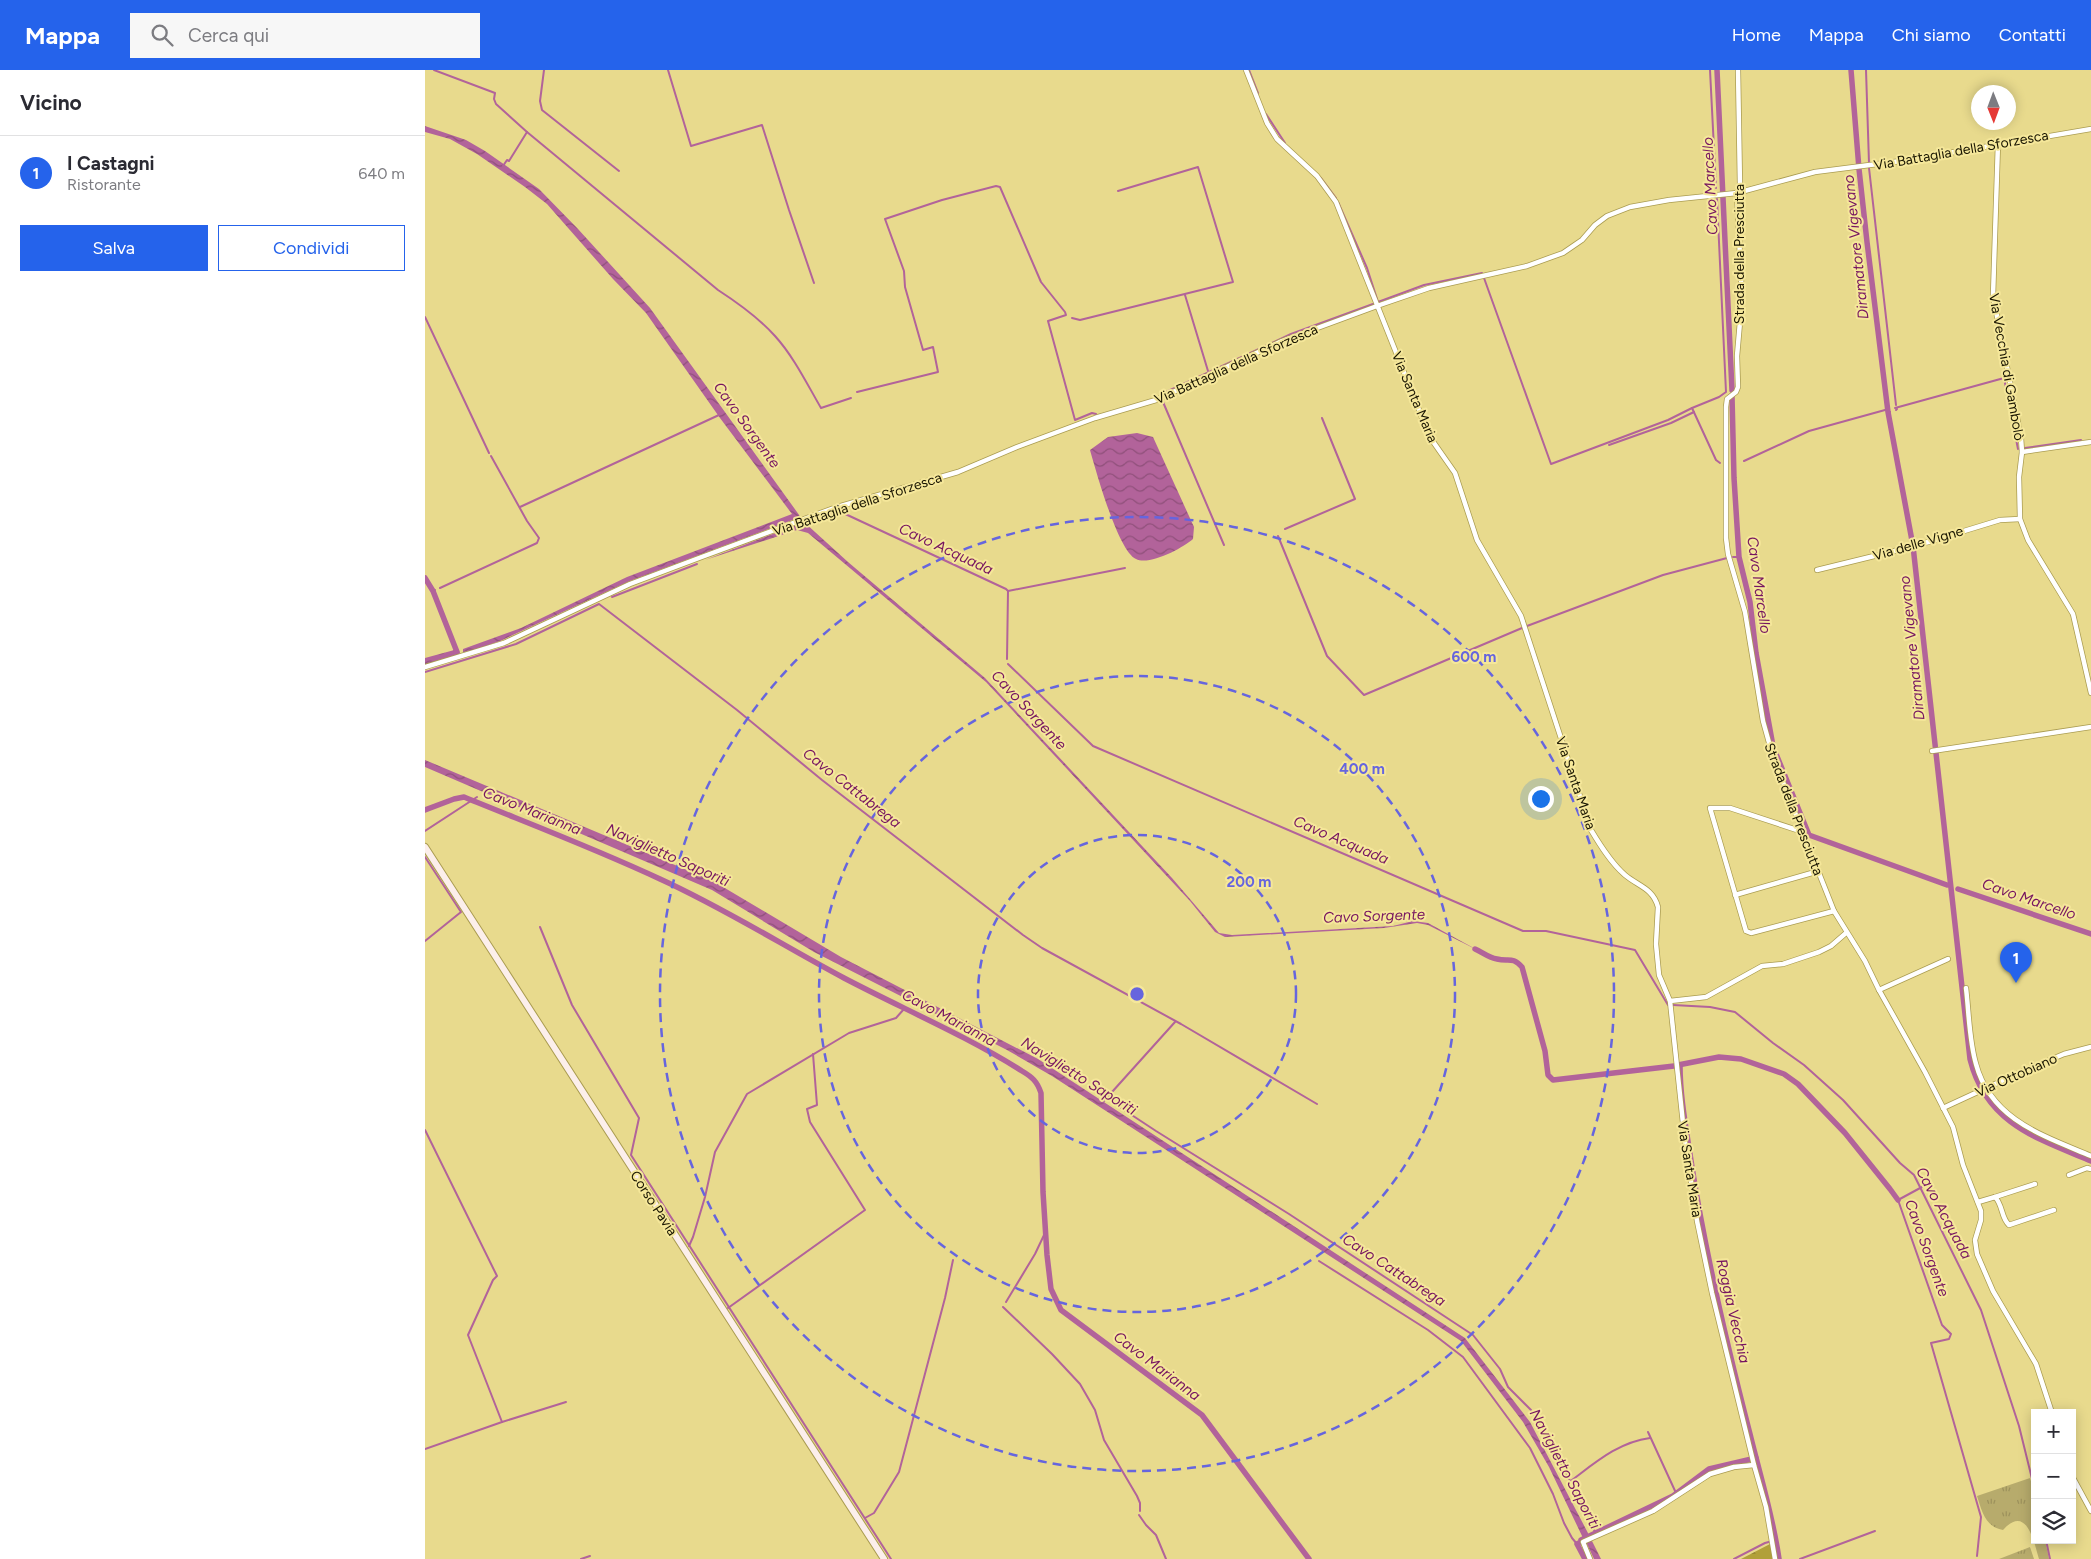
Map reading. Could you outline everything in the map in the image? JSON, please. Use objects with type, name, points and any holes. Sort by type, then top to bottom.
[{"type":"main road","name":"Corso Pavia","points":[[425,847],[884,1559]]},
{"type":"street","name":"Via Santa Maria","points":[[1247,70],[1267,123],[1277,139],[1317,176],[1336,202],[1429,434],[1455,473],[1477,540],[1521,616],[1591,830],[1601,847],[1625,875],[1647,889],[1657,902],[1659,975],[1670,1001],[1685,1142],[1697,1220],[1712,1293],[1766,1508],[1775,1559]]},
{"type":"street","name":"Strada della Presciutta","points":[[1738,70],[1740,186],[1737,193],[1742,299],[1737,356],[1738,387],[1736,392],[1727,399],[1726,406],[1726,538],[1728,554],[1745,612],[1767,739],[1834,911],[1865,961],[1953,1127],[1963,1164],[1978,1202],[1981,1220],[1975,1240],[1977,1254],[1993,1291],[2036,1364],[2051,1409]]},
{"type":"street","name":"Via Battaglia della Sforzesca","points":[[425,667],[504,643],[630,584],[834,508],[958,472],[1017,447],[1095,418],[1156,400],[1282,341],[1377,306],[1429,288],[1527,266],[1563,253],[1582,240],[1595,225],[1607,216],[1629,207],[1669,200],[1737,193],[1815,172],[1859,167],[2091,129]]},
{"type":"street","name":"Via Vecchia di Gambolò","points":[[1998,143],[1993,296],[2022,452],[2019,477],[2020,519],[2028,540],[2073,614],[2091,694]]},
{"type":"street","points":[[2022,452],[2091,442]]},
{"type":"street","name":"Via delle Vigne","points":[[1817,570],[1915,546],[2000,520],[2020,519]]},
{"type":"street","points":[[1932,751],[2091,727]]},
{"type":"street","points":[[1803,832],[1731,808],[1709,808],[1746,932],[1751,933],[1834,911]]},
{"type":"street","points":[[1735,895],[1819,871]]},
{"type":"street","points":[[1670,1001],[1706,997],[1762,966],[1783,964],[1819,952],[1831,946],[1846,933]]},
{"type":"street","points":[[1879,990],[1948,959]]},
{"type":"street","points":[[1966,988],[1974,1058],[1983,1089],[2004,1111],[2026,1128],[2091,1156]]},
{"type":"street","name":"Via Ottobiano","points":[[1943,1108],[2064,1054],[2091,1047]]},
{"type":"street","points":[[2069,1175],[2087,1168],[2091,1169]]},
{"type":"street","points":[[1978,1202],[2035,1184]]},
{"type":"street","points":[[1995,1197],[1999,1200],[2006,1222],[2009,1225],[2054,1210]]},
{"type":"street","points":[[1590,1559],[1584,1542],[1590,1538],[1653,1511],[1710,1474],[1753,1461]]},
{"type":"street","points":[[2076,1483],[2091,1510]]},
{"type":"green space","points":[[2030,1478],[2031,1534],[2024,1523],[2018,1521],[2011,1523],[2003,1530],[1992,1526],[1985,1517],[1977,1496]]},
{"type":"green space","points":[[1770,1544],[1773,1559],[1741,1559]]},
{"type":"green space","points":[[2034,1544],[2046,1544],[2049,1559],[2039,1559]]},
{"type":"green space","points":[[2030,1547],[2034,1559],[1999,1559]]},
{"type":"water","points":[[425,126],[466,140],[485,151],[539,189],[578,229],[650,308],[802,519],[797,521],[795,519],[630,581],[500,641],[472,651],[463,652],[463,649],[521,628],[627,577],[792,514],[720,418],[646,313],[613,279],[547,204],[477,154],[450,139],[425,132]]},
{"type":"water","points":[[1137,433],[1153,437],[1194,527],[1193,539],[1188,543],[1166,555],[1142,561],[1129,553],[1122,542],[1115,527],[1090,450],[1108,437]]},
{"type":"water","points":[[804,522],[848,562],[985,678],[1172,878],[1219,933],[1232,935],[1393,926],[1413,921],[1428,923],[1481,952],[1428,925],[1417,923],[1384,928],[1225,937],[1215,932],[1190,901],[986,682],[808,533],[797,530],[705,560]]},
{"type":"water","points":[[458,649],[460,653],[455,656],[425,665],[425,658]]},
{"type":"water","points":[[425,760],[713,881],[841,957],[1038,1059],[1465,1338],[1530,1422],[1589,1535],[1583,1538],[1549,1467],[1523,1422],[1461,1341],[1052,1076],[1007,1050],[814,952],[712,890],[425,767]]},
{"type":"water","points":[[1591,1539],[1601,1559],[1594,1559],[1586,1542]]},
{"type":"waterway","points":[[434,70],[495,93],[494,99],[496,104],[527,132],[509,161],[507,160],[503,166]]},
{"type":"waterway","points":[[544,70],[540,101],[542,110],[619,171]]},
{"type":"waterway","points":[[668,70],[691,146],[762,125],[814,283]]},
{"type":"waterway","points":[[1249,70],[1258,93]]},
{"type":"waterway","points":[[1710,70],[1716,188]]},
{"type":"waterway","name":"Cavo Marcello","points":[[1717,70],[1732,390]]},
{"type":"waterway","name":"Diramatore Vigevano","points":[[1851,70],[1859,169],[1888,412],[1913,546],[1970,1059],[1978,1081],[1988,1099],[2001,1113],[2033,1135],[2091,1161]]},
{"type":"waterway","points":[[1866,70],[1869,163]]},
{"type":"waterway","points":[[1266,114],[1285,143]]},
{"type":"waterway","points":[[527,132],[718,290],[762,323],[788,353],[821,408],[851,398]]},
{"type":"waterway","points":[[1072,318],[1080,320],[1233,282],[1198,167],[1118,191]]},
{"type":"waterway","points":[[1869,168],[1896,405]]},
{"type":"waterway","points":[[1321,178],[1336,198]]},
{"type":"waterway","points":[[857,392],[938,372],[933,347],[923,350],[905,287],[904,271],[885,219],[942,200],[996,186],[1000,187],[1041,282],[1065,312],[1066,315],[1048,321],[1075,420],[1092,413],[1096,414]]},
{"type":"waterway","points":[[1692,408],[1719,397],[1726,392],[1717,199]]},
{"type":"waterway","points":[[1338,202],[1367,268],[1378,302],[1424,285],[1482,273],[1483,275]]},
{"type":"waterway","points":[[1484,278],[1551,464],[1668,420],[1692,408],[1716,460],[1720,463]]},
{"type":"waterway","points":[[1185,295],[1208,371]]},
{"type":"waterway","points":[[1166,392],[1291,334],[1373,304]]},
{"type":"waterway","points":[[425,317],[489,453]]},
{"type":"waterway","points":[[1895,408],[2004,378],[2018,449]]},
{"type":"waterway","name":"Cavo Marcello","points":[[1732,396],[1734,478],[1739,557],[1750,602],[1756,653],[1773,746]]},
{"type":"waterway","points":[[1163,402],[1224,545]]},
{"type":"waterway","points":[[1744,461],[1809,431],[1885,410]]},
{"type":"waterway","points":[[1609,445],[1671,423],[1694,412]]},
{"type":"waterway","points":[[520,507],[719,415]]},
{"type":"waterway","points":[[1285,529],[1355,499],[1322,418]]},
{"type":"waterway","points":[[2025,448],[2081,440]]},
{"type":"waterway","points":[[440,588],[537,543],[539,538],[527,521],[491,456]]},
{"type":"waterway","name":"Cavo Acquada","points":[[813,521],[835,512],[841,512],[1006,589],[1008,591],[1007,659]]},
{"type":"waterway","points":[[1278,536],[1327,656],[1364,695],[1522,628]]},
{"type":"waterway","name":"Cavo Marcello","points":[[1733,557],[1739,557]]},
{"type":"waterway","points":[[1527,626],[1663,575],[1727,558]]},
{"type":"waterway","points":[[612,597],[697,564]]},
{"type":"waterway","points":[[1008,591],[1125,568]]},
{"type":"waterway","name":"Naviglietto Saporiti","points":[[425,578],[433,591],[457,652],[454,654]]},
{"type":"waterway","name":"Cavo Cattabrega","points":[[425,672],[516,644],[599,604],[737,710],[822,780],[1023,935],[1042,948],[1181,1024],[1317,1104]]},
{"type":"waterway","name":"Cavo Acquada","points":[[1008,664],[1093,746],[1523,931],[1546,931],[1635,950],[1668,1005]]},
{"type":"waterway","name":"Cavo Marcello","points":[[1774,749],[1809,835],[1947,885]]},
{"type":"waterway","name":"Cavo Marianna","points":[[425,810],[464,797],[636,868],[707,902],[844,978],[978,1046],[1031,1077],[1038,1085],[1041,1093],[1043,1192],[1047,1255],[1051,1289],[1061,1310],[1202,1415],[1309,1559]]},
{"type":"waterway","points":[[425,831],[477,797]]},
{"type":"waterway","points":[[425,857],[461,912],[425,941]]},
{"type":"waterway","name":"Cavo Marcello","points":[[1958,889],[2091,934]]},
{"type":"waterway","points":[[540,927],[572,1005],[639,1118],[631,1155],[891,1559]]},
{"type":"waterway","name":"Cavo Sorgente","points":[[1475,949],[1494,958],[1513,960],[1522,967],[1545,1051],[1548,1075],[1553,1080],[1674,1066]]},
{"type":"waterway","name":"Cavo Acquada","points":[[1673,1005],[1710,1007],[1735,1012],[1804,1065],[1843,1100],[1900,1163],[1914,1175],[1981,1310],[2019,1426],[2031,1475]]},
{"type":"waterway","points":[[689,1246],[705,1197],[715,1152],[747,1094],[849,1033],[896,1018],[904,1009]]},
{"type":"waterway","name":"Cavo Cattabrega","points":[[1103,1102],[1175,1022]]},
{"type":"waterway","points":[[728,1308],[865,1210],[810,1122],[807,1109],[817,1105],[813,1054]]},
{"type":"waterway","name":"Cavo Sorgente","points":[[1678,1065],[1719,1057],[1741,1059],[1784,1074],[1798,1084],[1845,1133],[1898,1200]]},
{"type":"waterway","name":"Roggia Vecchia","points":[[1680,1065],[1684,1116],[1710,1268],[1741,1401],[1770,1511],[1779,1559]]},
{"type":"waterway","name":"Cavo Cattabrega","points":[[1107,1096],[1115,1104],[1156,1131],[1289,1214],[1473,1335],[1500,1369],[1508,1387],[1531,1410],[1584,1506],[1595,1532]]},
{"type":"waterway","points":[[425,1130],[497,1276],[493,1280],[468,1335],[502,1422],[425,1449]]},
{"type":"waterway","name":"Cavo Sorgente","points":[[1922,1187],[1898,1200],[1942,1325],[1951,1334],[1949,1339],[1931,1343],[1981,1517],[1977,1556]]},
{"type":"waterway","points":[[1006,1302],[1035,1254],[1045,1233]]},
{"type":"waterway","points":[[865,1518],[874,1513],[899,1472],[945,1298],[953,1260]]},
{"type":"waterway","points":[[1319,1261],[1428,1330],[1463,1357],[1530,1448],[1553,1494],[1564,1523],[1577,1544]]},
{"type":"waterway","points":[[1003,1307],[1080,1384],[1095,1410],[1104,1440],[1137,1496],[1140,1503],[1140,1511]]},
{"type":"waterway","points":[[502,1422],[566,1402]]},
{"type":"waterway","points":[[1648,1432],[1676,1493]]},
{"type":"waterway","points":[[1572,1480],[1618,1448],[1650,1438]]},
{"type":"waterway","points":[[1581,1540],[1673,1496],[1709,1469],[1756,1458]]},
{"type":"waterway","points":[[1139,1515],[1156,1535],[1166,1559]]},
{"type":"waterway","points":[[1800,1559],[1875,1531]]},
{"type":"waterway","points":[[1734,1559],[1765,1543],[1776,1540]]},
{"type":"waterway","points":[[1579,1543],[1577,1544],[1585,1559]]},
{"type":"waterway","name":"Cavo Acquada","points":[[2047,1544],[2050,1559]]},
{"type":"waterway","points":[[581,1559],[590,1556]]},
{"type":"place","name":"I Castagni","points":[[2016,983]]}]
